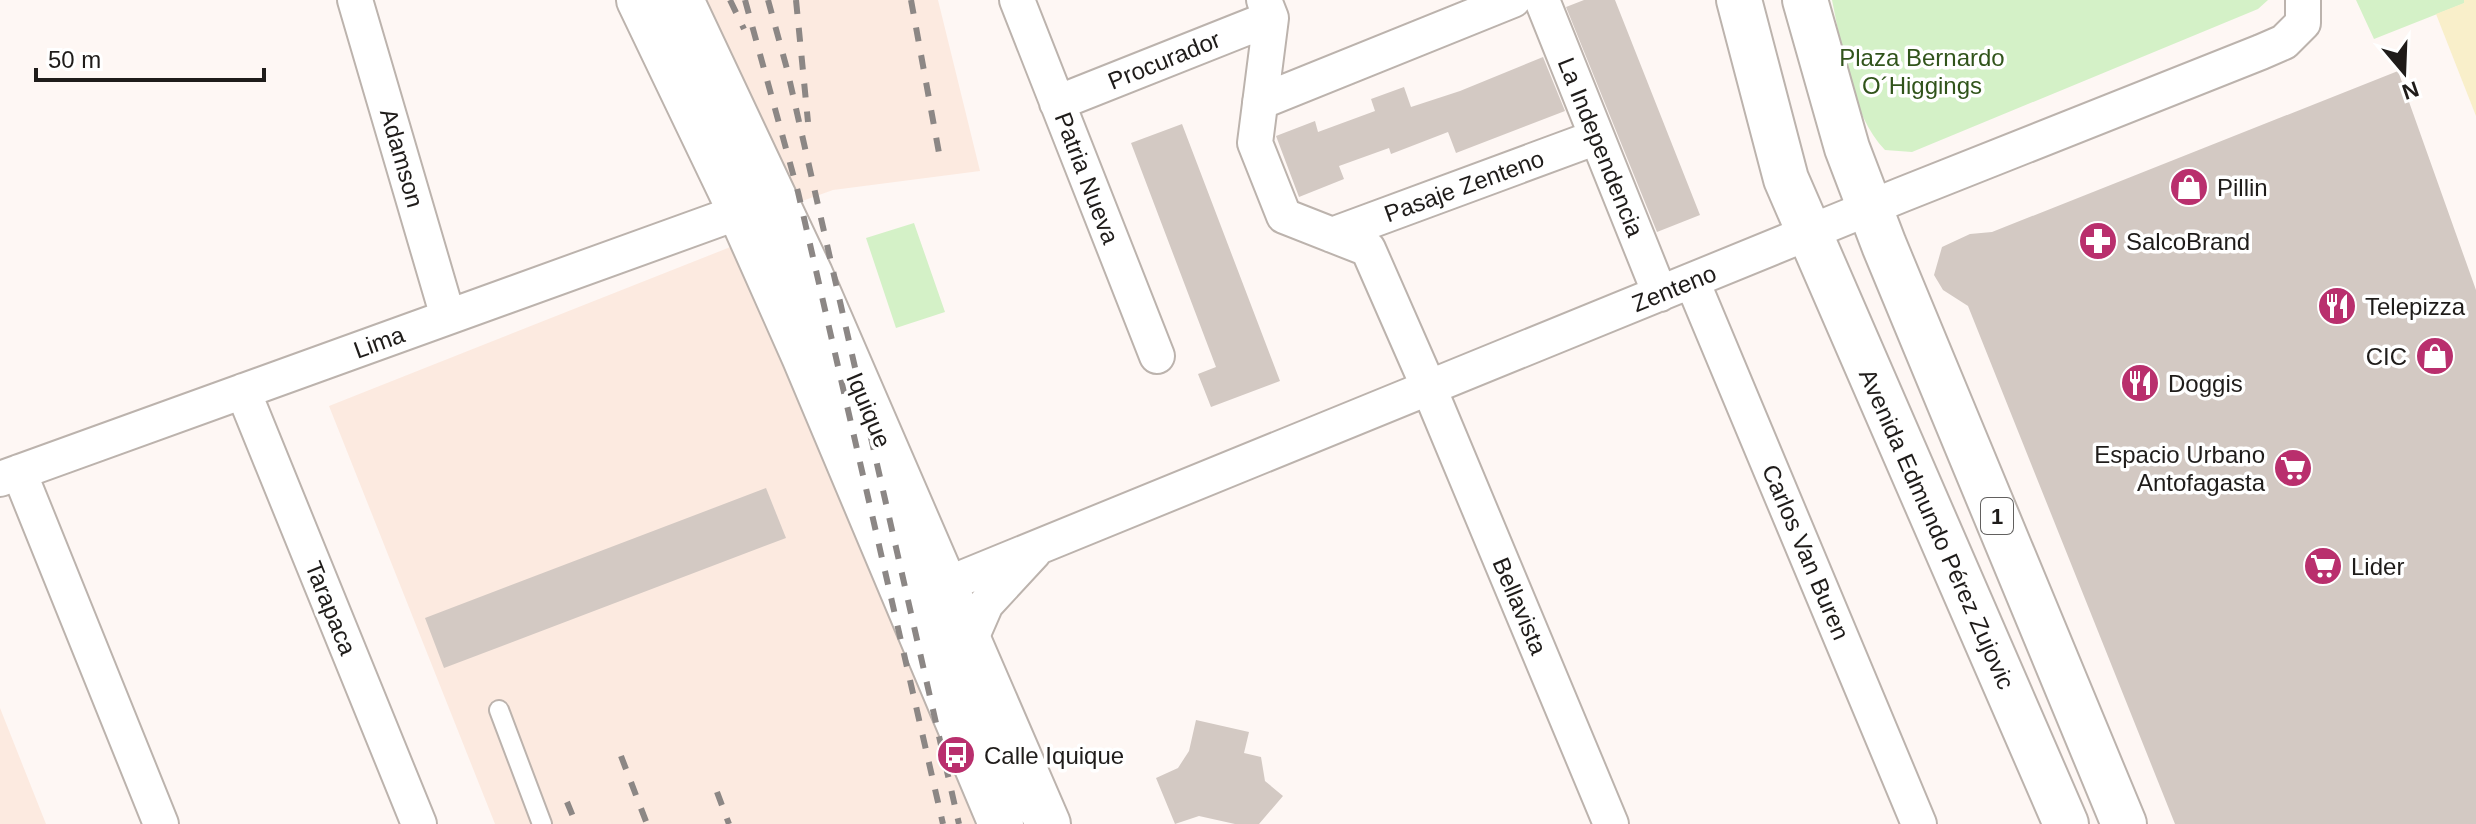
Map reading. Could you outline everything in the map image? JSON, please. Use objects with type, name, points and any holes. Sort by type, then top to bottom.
[{"type":"main road","name":"Iquique","points":[[639,0],[804,356],[1001,824]]},
{"type":"main road","name":"Iquique","points":[[681,0],[810,274],[1048,824]]},
{"type":"main road","name":"Avenida Edmundo Pérez Zujovic","points":[[1739,0],[1786,179],[2066,824]]},
{"type":"main road","points":[[1805,0],[1847,148],[1870,208]]},
{"type":"main road","name":"1","points":[[1870,208],[2124,824]]},
{"type":"main road","points":[[739,212],[756,220],[787,243],[810,274]]},
{"type":"main road","points":[[962,733],[960,673],[969,643]]},
{"type":"street","name":"Adamson","points":[[355,0],[448,317]]},
{"type":"street","name":"Patria Nueva","points":[[1017,0],[1157,356]]},
{"type":"street","points":[[1260,102],[1513,0]]},
{"type":"street","name":"La Independencia","points":[[1542,0],[1660,294]]},
{"type":"street","name":"Procurador","points":[[1057,103],[1267,9]]},
{"type":"street","name":"Bellavista","points":[[1267,9],[1255,143],[1284,216],[1368,249],[1611,824]]},
{"type":"street","name":"Zenteno","points":[[945,585],[2284,42],[2303,11]]},
{"type":"street","name":"Pasaje Zenteno","points":[[1332,235],[1597,137]]},
{"type":"street","name":"Lima","points":[[161,824],[10,475],[739,212]]},
{"type":"street","name":"Carlos Van Buren","points":[[1692,281],[1919,824]]},
{"type":"street","name":"Tarapaca","points":[[243,391],[419,824]]},
{"type":"street","name":"Zenteno","points":[[969,643],[986,604],[1040,546]]},
{"type":"lane","points":[[499,710],[542,824]]},
{"type":"shaded area","points":[[706,0],[938,0],[980,171],[833,190],[791,205]]},
{"type":"shaded area","points":[[738,244],[978,824],[495,824],[329,406]]},
{"type":"shaded area","points":[[0,708],[46,824],[0,824]]},
{"type":"green space","name":"Plaza Bernardo O´Higgings","points":[[1832,0],[2268,0],[2258,9],[1912,152],[1885,150],[1864,118],[1844,59]]},
{"type":"green space","points":[[2356,0],[2464,0],[2465,3],[2374,39]]},
{"type":"green space","points":[[914,223],[945,312],[896,328],[866,238]]},
{"type":"sand","points":[[2464,0],[2476,0],[2476,116],[2436,14],[2464,3]]},
{"type":"building","points":[[1584,0],[1615,0],[1700,215],[1657,232],[1566,7]]},
{"type":"building","points":[[1543,57],[1565,111],[1456,153],[1448,132],[1391,154],[1389,148],[1339,166],[1344,179],[1299,197],[1276,136],[1315,121],[1318,132],[1375,111],[1371,99],[1404,87],[1411,107]]},
{"type":"building","points":[[2398,71],[2476,290],[2476,824],[2175,824],[1968,306],[1943,290],[1934,275],[1942,247],[1970,234],[1992,232]]},
{"type":"building","points":[[1182,124],[1280,381],[1211,407],[1198,374],[1216,367],[1131,143]]},
{"type":"building","points":[[766,488],[786,538],[444,668],[425,618]]},
{"type":"building","points":[[1196,720],[1249,732],[1244,753],[1261,757],[1265,781],[1283,796],[1259,824],[1235,824],[1199,816],[1175,824],[1156,778],[1178,768],[1189,751]]},
{"type":"railway","points":[[730,0],[744,29]]},
{"type":"railway","points":[[745,0],[798,192],[943,824]]},
{"type":"railway","points":[[768,0],[787,69],[959,824]]},
{"type":"railway","points":[[796,0],[808,122]]},
{"type":"railway","points":[[911,0],[939,153]]},
{"type":"railway","points":[[621,756],[647,824]]},
{"type":"railway","points":[[717,792],[729,824]]},
{"type":"railway","points":[[567,802],[576,824]]},
{"type":"place","name":"Pillin","points":[[2189,187]]},
{"type":"place","name":"SalcoBrand","points":[[2098,241]]},
{"type":"place","name":"Telepizza","points":[[2337,306]]},
{"type":"place","name":"CIC","points":[[2435,356]]},
{"type":"place","name":"Doggis","points":[[2140,383]]},
{"type":"place","name":"Espacio Urbano Antofagasta","points":[[2293,468]]},
{"type":"place","name":"Lider","points":[[2323,566]]},
{"type":"place","name":"Calle Iquique","points":[[956,755]]}]
